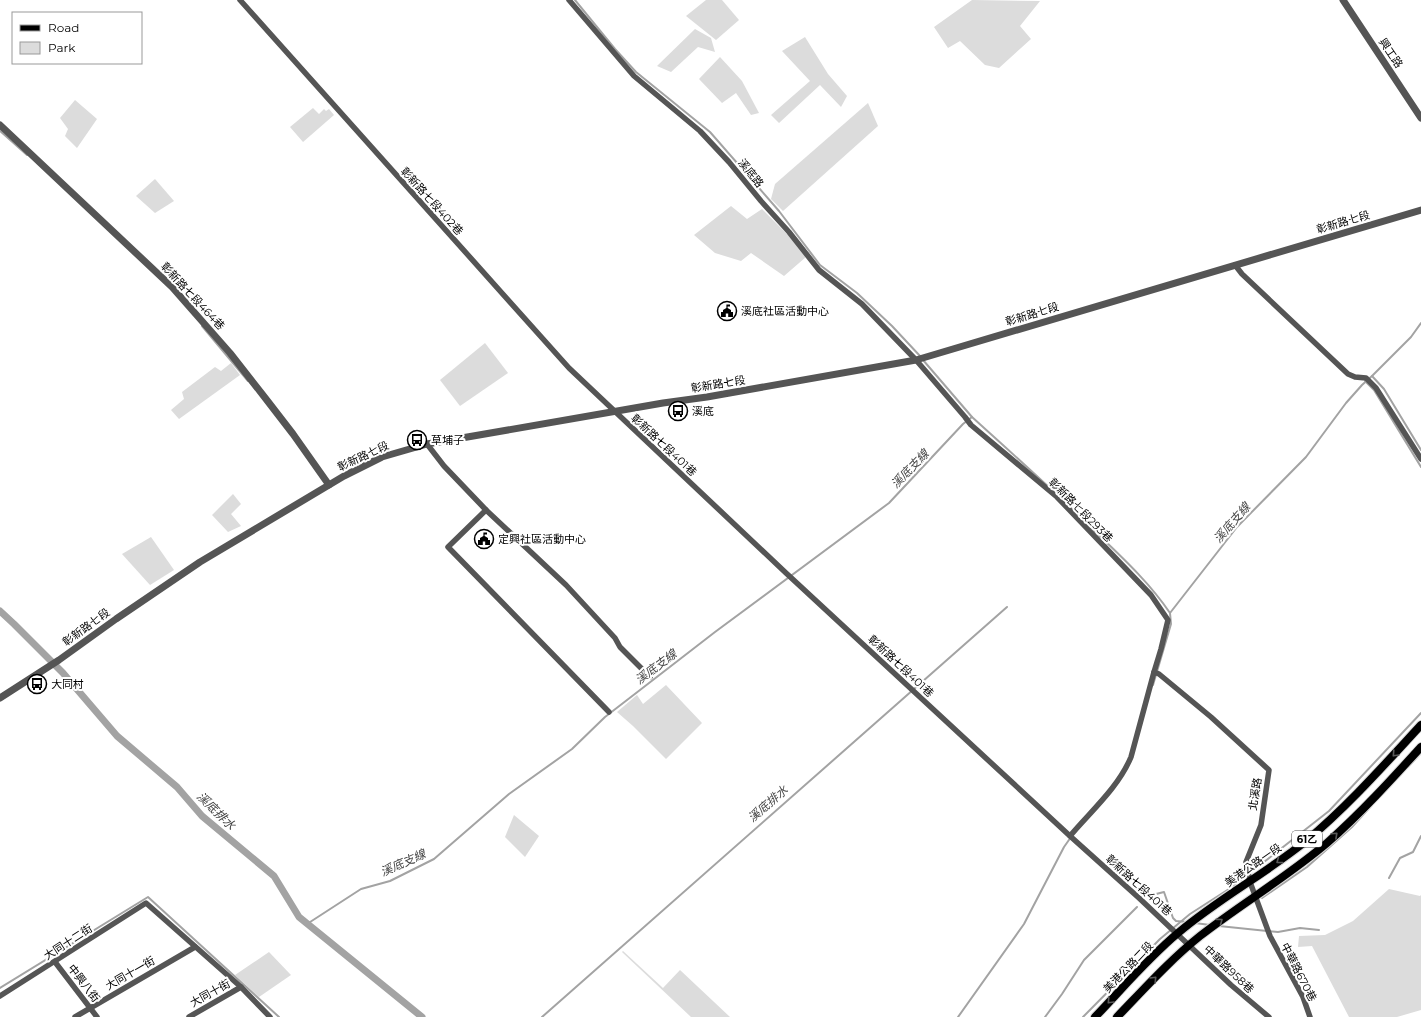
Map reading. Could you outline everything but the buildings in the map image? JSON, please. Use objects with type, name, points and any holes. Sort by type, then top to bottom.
[{"type":"main road","name":"美港公路一段","points":[[1177,934],[1198,917],[1250,882],[1305,841],[1339,812],[1421,725]]},
{"type":"main road","name":"61乙","points":[[1118,1017],[1189,945],[1290,872],[1327,843],[1370,802],[1421,747]]},
{"type":"main road","name":"美港公路二段","points":[[1095,1017],[1177,934]]},
{"type":"street","name":"彰新路七段402巷","points":[[240,0],[543,340],[613,411]]},
{"type":"street","name":"溪底路","points":[[568,0],[634,76],[700,131],[729,162],[789,232],[819,270],[862,304],[916,360]]},
{"type":"street","name":"興工路","points":[[1343,0],[1421,118]]},
{"type":"street","name":"彰新路七段464巷","points":[[0,125],[172,287],[262,393],[330,485]]},
{"type":"street","name":"彰新路七段","points":[[0,698],[47,668],[200,562],[330,485],[382,457],[427,444],[916,360],[1421,210]]},
{"type":"street","points":[[1236,265],[1242,274],[1348,374],[1355,378],[1366,378],[1376,388],[1421,459]]},
{"type":"street","name":"彰新路七段293巷","points":[[916,360],[971,425],[1057,497],[1150,595],[1168,620],[1156,673]]},
{"type":"street","name":"彰新路七段401巷","points":[[613,411],[1177,934]]},
{"type":"street","points":[[427,444],[444,466],[486,510],[566,585],[615,638],[620,647],[650,677]]},
{"type":"street","points":[[486,510],[448,547],[609,712]]},
{"type":"street","points":[[1070,836],[1113,787],[1126,768],[1131,758],[1156,673]]},
{"type":"street","name":"北溪路","points":[[1156,673],[1211,717],[1269,770],[1261,825],[1246,862],[1250,882],[1270,936]]},
{"type":"street","name":"大同十二街","points":[[0,996],[146,904],[195,947]]},
{"type":"street","name":"中華路958巷","points":[[1177,934],[1231,985],[1269,1017]]},
{"type":"street","name":"中華路670巷","points":[[1270,936],[1303,997],[1310,1017]]},
{"type":"street","points":[[195,947],[241,988],[270,1017]]},
{"type":"street","name":"大同十一街","points":[[75,1017],[195,947]]},
{"type":"street","name":"中興八街","points":[[55,962],[98,1017]]},
{"type":"street","name":"大同十街","points":[[188,1017],[241,988]]},
{"type":"green space","points":[[706,0],[722,0],[739,20],[716,40],[686,16]]},
{"type":"green space","points":[[972,0],[1040,1],[1020,26],[1031,39],[999,68],[985,65],[960,41],[948,48],[934,27]]},
{"type":"green space","points":[[695,29],[711,38],[715,52],[698,47],[671,72],[657,66]]},
{"type":"green space","points":[[805,37],[828,74],[847,96],[841,107],[820,85],[779,123],[771,115],[810,81],[782,51]]},
{"type":"green space","points":[[720,57],[742,81],[759,113],[751,115],[736,93],[722,103],[699,79]]},
{"type":"green space","points":[[75,100],[97,119],[77,148],[65,136],[68,129],[60,118]]},
{"type":"green space","points":[[868,103],[878,126],[783,211],[771,199],[775,184]]},
{"type":"green space","points":[[313,108],[319,114],[324,109],[326,111],[329,109],[334,115],[303,142],[290,127]]},
{"type":"green space","points":[[155,179],[174,201],[155,213],[136,196]]},
{"type":"green space","points":[[731,206],[747,219],[762,209],[801,248],[806,257],[784,276],[751,253],[741,261],[715,253],[694,235]]},
{"type":"green space","points":[[485,343],[508,373],[460,406],[440,380]]},
{"type":"green space","points":[[231,363],[240,375],[179,419],[171,410],[184,399],[182,392],[215,367],[221,371]]},
{"type":"green space","points":[[233,494],[241,504],[231,514],[241,526],[228,532],[212,515]]},
{"type":"green space","points":[[151,537],[174,570],[150,585],[122,554]]},
{"type":"green space","points":[[666,685],[702,723],[666,759],[617,712],[637,695],[643,704]]},
{"type":"green space","points":[[514,815],[539,836],[525,857],[505,837]]},
{"type":"green space","points":[[1389,889],[1421,895],[1421,1010],[1397,1017],[1349,1017],[1312,946],[1298,947],[1299,936],[1325,935],[1353,921]]},
{"type":"green space","points":[[623,951],[663,988],[680,970],[730,1017],[691,1017],[622,952]]},
{"type":"green space","points":[[269,952],[291,975],[259,997],[235,975]]},
{"type":"waterway","points":[[575,0],[636,72],[710,132],[779,211],[820,265],[857,293],[892,326],[920,356]]},
{"type":"waterway","points":[[0,131],[27,155]]},
{"type":"waterway","points":[[1372,376],[1411,337],[1421,323]]},
{"type":"waterway","points":[[202,326],[248,381]]},
{"type":"waterway","points":[[923,360],[972,417]]},
{"type":"waterway","name":"溪底支線","points":[[307,924],[361,889],[390,881],[434,859],[509,794],[572,749],[605,717],[715,632],[889,503],[963,424],[972,417],[1121,556],[1147,583],[1170,613],[1237,527],[1306,457],[1346,403],[1372,376],[1384,389],[1421,450]]},
{"type":"waterway","points":[[1365,381],[1374,390],[1421,467]]},
{"type":"waterway","name":"溪底排水","points":[[542,1017],[1007,607]]},
{"type":"waterway","name":"溪底排水","points":[[0,611],[63,673],[117,736],[177,787],[202,816],[274,876],[299,917],[422,1017]]},
{"type":"waterway","points":[[1153,685],[1171,624],[1170,613]]},
{"type":"waterway","points":[[1083,1017],[1160,939],[1190,914],[1232,887],[1329,811],[1421,713]]},
{"type":"waterway","points":[[1408,767],[1421,753]]},
{"type":"waterway","points":[[1262,898],[1307,867],[1352,827],[1372,805]]},
{"type":"waterway","points":[[1389,878],[1400,858],[1413,852],[1421,836]]},
{"type":"waterway","points":[[958,1017],[1024,924],[1064,847],[1071,837]]},
{"type":"waterway","points":[[1148,896],[1164,892],[1173,918],[1176,921],[1187,922]]},
{"type":"waterway","points":[[0,988],[148,897],[279,1017]]},
{"type":"waterway","points":[[1045,1017],[1084,960],[1137,907]]},
{"type":"waterway","points":[[1195,923],[1210,925]]},
{"type":"waterway","points":[[1219,926],[1278,932],[1300,928],[1319,930]]},
{"type":"place","name":"溪底社區活動中心","points":[[727,311]]},
{"type":"place","name":"溪底","points":[[678,411]]},
{"type":"place","name":"草埔子","points":[[417,440]]},
{"type":"place","name":"定興社區活動中心","points":[[484,539]]},
{"type":"place","name":"大同村","points":[[37,684]]}]
